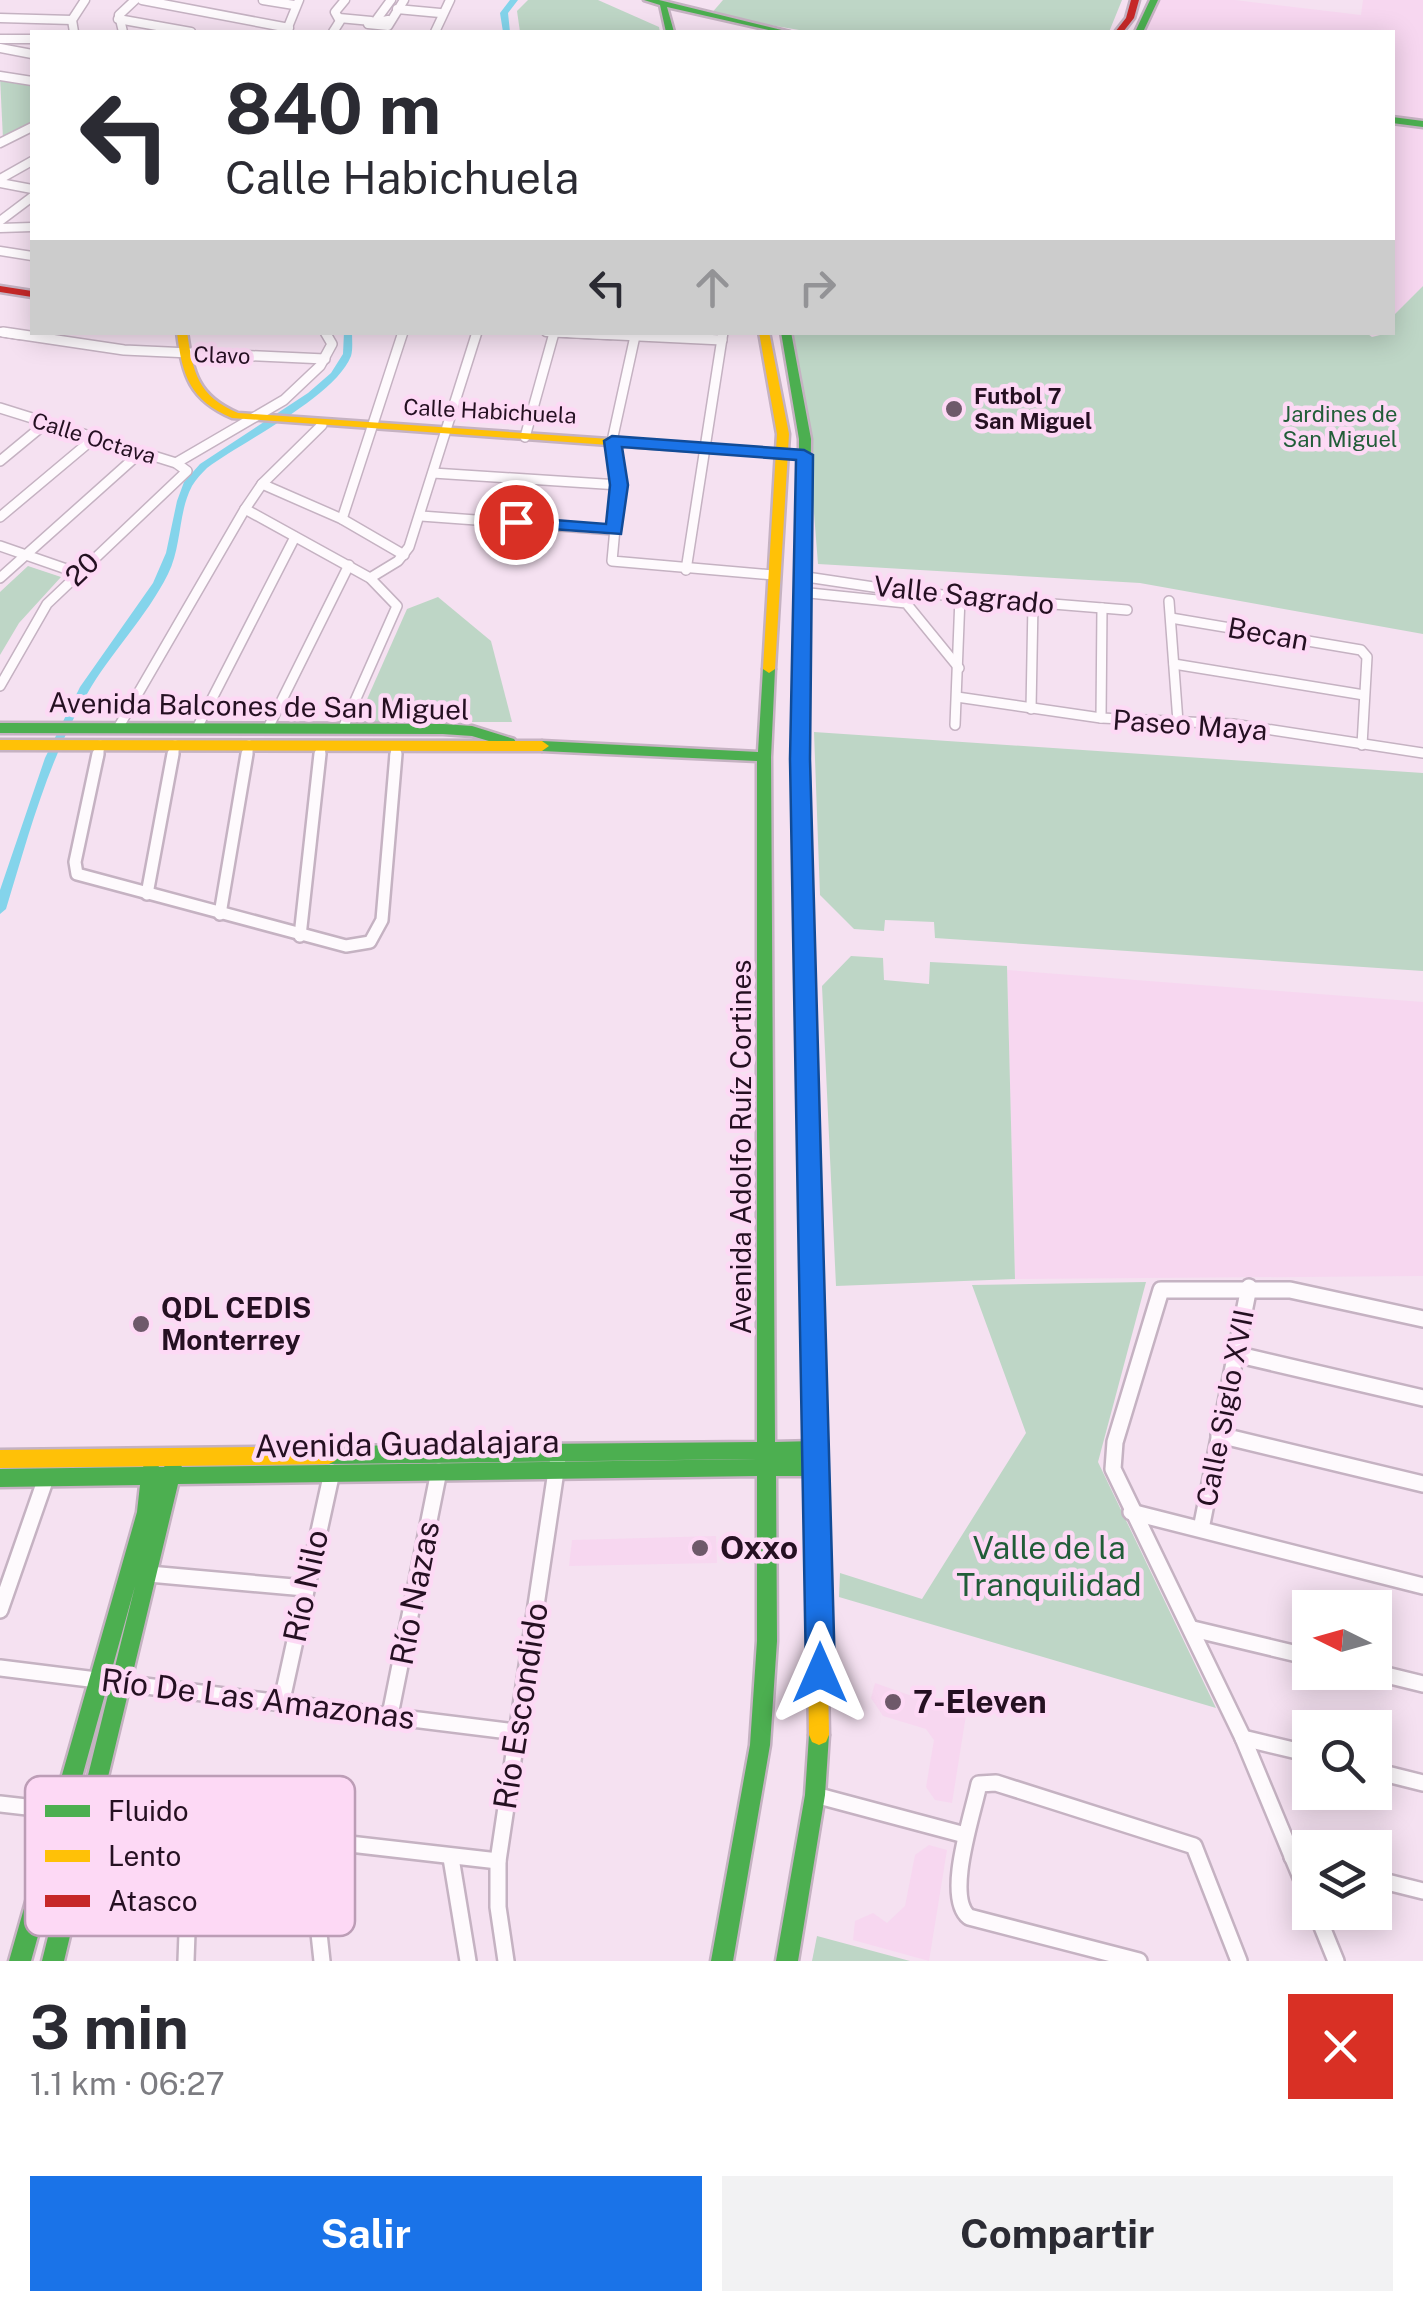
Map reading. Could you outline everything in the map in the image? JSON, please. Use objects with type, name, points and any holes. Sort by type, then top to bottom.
[{"type":"main road","points":[[1121,30],[1130,18],[1135,0]]},
{"type":"main road","points":[[1140,30],[1154,0]]},
{"type":"main road","points":[[656,4],[669,30]]},
{"type":"main road","points":[[656,4],[777,30]]},
{"type":"main road","points":[[1395,120],[1423,124]]},
{"type":"main road","points":[[0,289],[30,294]]},
{"type":"main road","points":[[182,335],[185,354]]},
{"type":"main road","name":"Avenida Adolfo Ruíz Cortines","points":[[722,1961],[760,1745],[766,1640],[764,757],[782,454],[781,413],[765,335]]},
{"type":"main road","points":[[787,335],[800,398],[804,455],[800,584],[821,1702],[815,1796],[787,1961]]},
{"type":"main road","name":"Calle Habichuela","points":[[185,354],[192,388],[199,399],[216,410],[258,420],[804,455]]},
{"type":"main road","name":"Avenida Balcones de San Miguel","points":[[0,728],[42,736],[175,745],[440,748],[516,744],[764,757]]},
{"type":"main road","name":"Avenida Balcones de San Miguel","points":[[91,739],[118,728],[443,729],[472,731],[516,744]]},
{"type":"main road","points":[[215,745],[221,728]]},
{"type":"main road","points":[[440,748],[443,729]]},
{"type":"main road","name":"Avenida Balcones de San Miguel","points":[[0,745],[42,736]]},
{"type":"main road","name":"Avenida Guadalajara","points":[[0,1478],[438,1471],[558,1460],[815,1450]]},
{"type":"main road","points":[[97,1776],[149,1574],[174,1454]]},
{"type":"main road","name":"Avenida Guadalajara","points":[[0,1459],[174,1454],[815,1467]]},
{"type":"main road","points":[[73,1776],[146,1512],[150,1455]]},
{"type":"main road","points":[[20,1961],[27,1936]]},
{"type":"main road","points":[[53,1961],[59,1936]]},
{"type":"street","points":[[74,30],[72,20],[86,0]]},
{"type":"street","points":[[118,20],[138,0],[289,28],[305,21]]},
{"type":"street","points":[[263,0],[297,3],[289,28]]},
{"type":"street","points":[[333,30],[344,0]]},
{"type":"street","points":[[391,0],[370,26],[380,30],[390,24],[388,20],[404,0]]},
{"type":"street","points":[[436,30],[440,13],[450,0]]},
{"type":"street","points":[[397,9],[440,13]]},
{"type":"street","points":[[0,18],[72,20]]},
{"type":"street","points":[[323,19],[388,20]]},
{"type":"street","points":[[118,20],[122,30]]},
{"type":"street","points":[[118,20],[179,30]]},
{"type":"street","points":[[0,39],[30,39]]},
{"type":"street","points":[[0,48],[30,54]]},
{"type":"street","points":[[0,76],[30,81]]},
{"type":"street","points":[[0,142],[30,128]]},
{"type":"street","points":[[0,181],[30,162]]},
{"type":"street","points":[[0,181],[30,192]]},
{"type":"street","points":[[0,224],[30,195]]},
{"type":"street","points":[[0,224],[30,226]]},
{"type":"street","points":[[0,251],[30,256]]},
{"type":"street","name":"Clavo","points":[[0,332],[185,354],[325,359]]},
{"type":"street","points":[[176,463],[203,444],[258,420],[325,359],[332,340],[328,335]]},
{"type":"street","points":[[342,519],[402,335]]},
{"type":"street","points":[[370,578],[404,556],[476,335]]},
{"type":"street","points":[[525,437],[553,335]]},
{"type":"street","points":[[608,335],[722,336],[686,570]]},
{"type":"street","points":[[635,336],[612,441],[619,485],[611,556],[615,564],[773,575]]},
{"type":"street","name":"Calle Octava","points":[[0,408],[176,463],[187,471]]},
{"type":"street","points":[[0,461],[46,424]]},
{"type":"street","points":[[118,728],[245,509],[262,484],[322,424]]},
{"type":"street","points":[[0,517],[93,438]]},
{"type":"street","points":[[0,578],[141,452]]},
{"type":"street","name":"20","points":[[1,681],[30,626],[76,572],[187,471]]},
{"type":"street","points":[[433,473],[619,485]]},
{"type":"street","points":[[262,484],[342,519],[404,556]]},
{"type":"street","points":[[245,509],[349,565],[394,601],[396,612],[343,728]]},
{"type":"street","points":[[420,516],[614,530]]},
{"type":"street","points":[[197,728],[296,537]]},
{"type":"street","points":[[0,546],[76,572]]},
{"type":"street","points":[[268,728],[349,565]]},
{"type":"street","points":[[800,584],[907,598],[959,668]]},
{"type":"street","name":"Valle Sagrado","points":[[800,584],[907,598],[960,597],[1127,610]]},
{"type":"street","points":[[955,725],[960,597]]},
{"type":"street","points":[[1169,601],[1178,722]]},
{"type":"street","points":[[1032,709],[1033,603]]},
{"type":"street","points":[[1102,608],[1102,718]]},
{"type":"street","name":"Becan","points":[[1171,618],[1365,653],[1364,695]]},
{"type":"street","points":[[1174,664],[1364,695],[1362,745]]},
{"type":"street","name":"Paseo Maya","points":[[957,697],[1102,718],[1233,724],[1423,754]]},
{"type":"street","points":[[91,739],[75,862],[77,874],[346,946],[370,942],[382,920],[396,748]]},
{"type":"street","points":[[147,894],[175,745]]},
{"type":"street","points":[[220,914],[249,745]]},
{"type":"street","points":[[300,936],[321,747]]},
{"type":"street","name":"Calle Siglo XVII","points":[[1202,1529],[1249,1287]]},
{"type":"street","points":[[1292,1856],[1193,1629],[1131,1512],[1112,1456],[1158,1295],[1175,1288],[1290,1290],[1423,1319]]},
{"type":"street","points":[[1235,1354],[1423,1398]]},
{"type":"street","points":[[1220,1436],[1423,1484]]},
{"type":"street","name":"Río Escondido","points":[[506,1961],[498,1907],[498,1861],[558,1460]]},
{"type":"street","name":"Río Nazas","points":[[390,1715],[438,1471]]},
{"type":"street","name":"Río Nilo","points":[[282,1700],[332,1472]]},
{"type":"street","points":[[0,1610],[46,1478]]},
{"type":"street","points":[[1131,1512],[1423,1586]]},
{"type":"street","points":[[149,1574],[305,1588]]},
{"type":"street","points":[[1193,1629],[1292,1653]]},
{"type":"street","name":"Río De Las Amazonas","points":[[0,1668],[516,1732]]},
{"type":"street","points":[[1392,1676],[1423,1684]]},
{"type":"street","points":[[1243,1738],[1292,1750]]},
{"type":"street","points":[[1392,1775],[1423,1783]]},
{"type":"street","points":[[1139,1961],[969,1917],[960,1910],[956,1892],[974,1792],[986,1782],[1187,1842],[1202,1859],[1238,1961]]},
{"type":"street","points":[[815,1796],[965,1835]]},
{"type":"street","points":[[0,1804],[25,1808]]},
{"type":"street","points":[[355,1847],[498,1861]]},
{"type":"street","points":[[451,1858],[468,1961]]},
{"type":"street","points":[[1392,1883],[1423,1891]]},
{"type":"street","points":[[1323,1930],[1336,1961]]},
{"type":"street","points":[[186,1961],[187,1936]]},
{"type":"street","points":[[319,1936],[322,1961]]},
{"type":"shaded area","points":[[1159,0],[1235,0],[1361,15],[1363,0],[1423,0],[1423,286],[1395,314],[1395,30],[1146,30]]},
{"type":"shaded area","points":[[1007,970],[1423,1002],[1423,1276],[1015,1279]]},
{"type":"shaded area","points":[[716,1536],[717,1563],[569,1566],[572,1540]]},
{"type":"shaded area","points":[[875,1683],[966,1715],[952,1803],[935,1800],[926,1787],[934,1740],[926,1729],[883,1716],[871,1698]]},
{"type":"shaded area","points":[[929,1845],[947,1850],[929,1961],[853,1940],[855,1921],[873,1913],[887,1923],[905,1906],[915,1855]]},
{"type":"green space","points":[[528,0],[598,0],[660,30],[520,30],[517,11]]},
{"type":"green space","points":[[723,0],[1122,0],[1110,30],[799,30],[710,15]]},
{"type":"green space","points":[[0,77],[30,82],[30,127],[3,139]]},
{"type":"green space","name":"Jardines de San Miguel","points":[[1423,286],[1423,634],[1140,583],[818,564],[807,424],[791,335],[1372,337],[1395,335],[1395,314]]},
{"type":"green space","points":[[28,566],[61,577],[19,623],[0,655],[0,592]]},
{"type":"green space","points":[[438,597],[491,641],[512,722],[361,722],[360,715],[407,609]]},
{"type":"green space","points":[[814,732],[1423,773],[1423,971],[935,938],[934,922],[885,920],[884,931],[854,929],[820,895]]},
{"type":"green space","points":[[851,956],[883,958],[884,980],[929,984],[930,962],[1007,966],[1015,1279],[836,1286],[822,986]]},
{"type":"green space","name":"Valle de la Tranquilidad","points":[[1146,1282],[1098,1462],[1216,1708],[839,1597],[840,1573],[922,1599],[1026,1433],[972,1285]]},
{"type":"green space","points":[[817,1936],[910,1961],[812,1961]]},
{"type":"waterway","points":[[506,30],[504,13],[514,0]]},
{"type":"waterway","points":[[0,909],[32,807],[62,733],[95,672],[158,583],[168,563],[189,482],[226,449],[312,395],[334,375],[347,354],[348,335]]},
{"type":"traffic: fast","points":[[648,0],[777,30]]},
{"type":"traffic: fast","points":[[1140,30],[1154,0]]},
{"type":"traffic: fast","points":[[663,7],[669,30]]},
{"type":"traffic: fast","points":[[1395,120],[1423,124]]},
{"type":"traffic: fast","points":[[787,335],[805,439],[800,759],[812,1299]]},
{"type":"traffic: fast","points":[[609,442],[804,455]]},
{"type":"traffic: fast","points":[[722,1961],[760,1745],[767,1641],[764,757],[769,669]]},
{"type":"traffic: fast","points":[[0,728],[443,729],[472,731],[509,742]]},
{"type":"traffic: fast","points":[[542,746],[764,757]]},
{"type":"traffic: fast","points":[[329,1455],[815,1450]]},
{"type":"traffic: fast","points":[[0,1478],[815,1467]]},
{"type":"traffic: fast","points":[[98,1776],[173,1468]]},
{"type":"traffic: fast","points":[[72,1776],[146,1512],[151,1469]]},
{"type":"traffic: fast","points":[[787,1961],[815,1795],[819,1735]]},
{"type":"traffic: fast","points":[[20,1961],[27,1936]]},
{"type":"traffic: fast","points":[[53,1961],[59,1936]]},
{"type":"traffic: slow","points":[[182,335],[190,374],[201,394],[236,416],[609,442]]},
{"type":"traffic: slow","points":[[765,335],[783,434],[769,669]]},
{"type":"traffic: slow","points":[[0,745],[542,746]]},
{"type":"traffic: slow","points":[[812,1299],[819,1735]]},
{"type":"traffic: slow","points":[[0,1459],[329,1455]]},
{"type":"traffic: jam","points":[[1121,30],[1130,18],[1135,0]]},
{"type":"traffic: jam","points":[[0,289],[30,294]]},
{"type":"place","name":"Futbol 7 San Miguel","points":[[954,409]]},
{"type":"place","name":"QDL CEDIS Monterrey","points":[[141,1324]]},
{"type":"place","name":"Oxxo","points":[[700,1548]]},
{"type":"place","name":"7-Eleven","points":[[893,1702]]},
{"type":"route","points":[[516,522],[614,530],[619,485],[612,441],[804,455],[800,759],[820,1673]]}]
